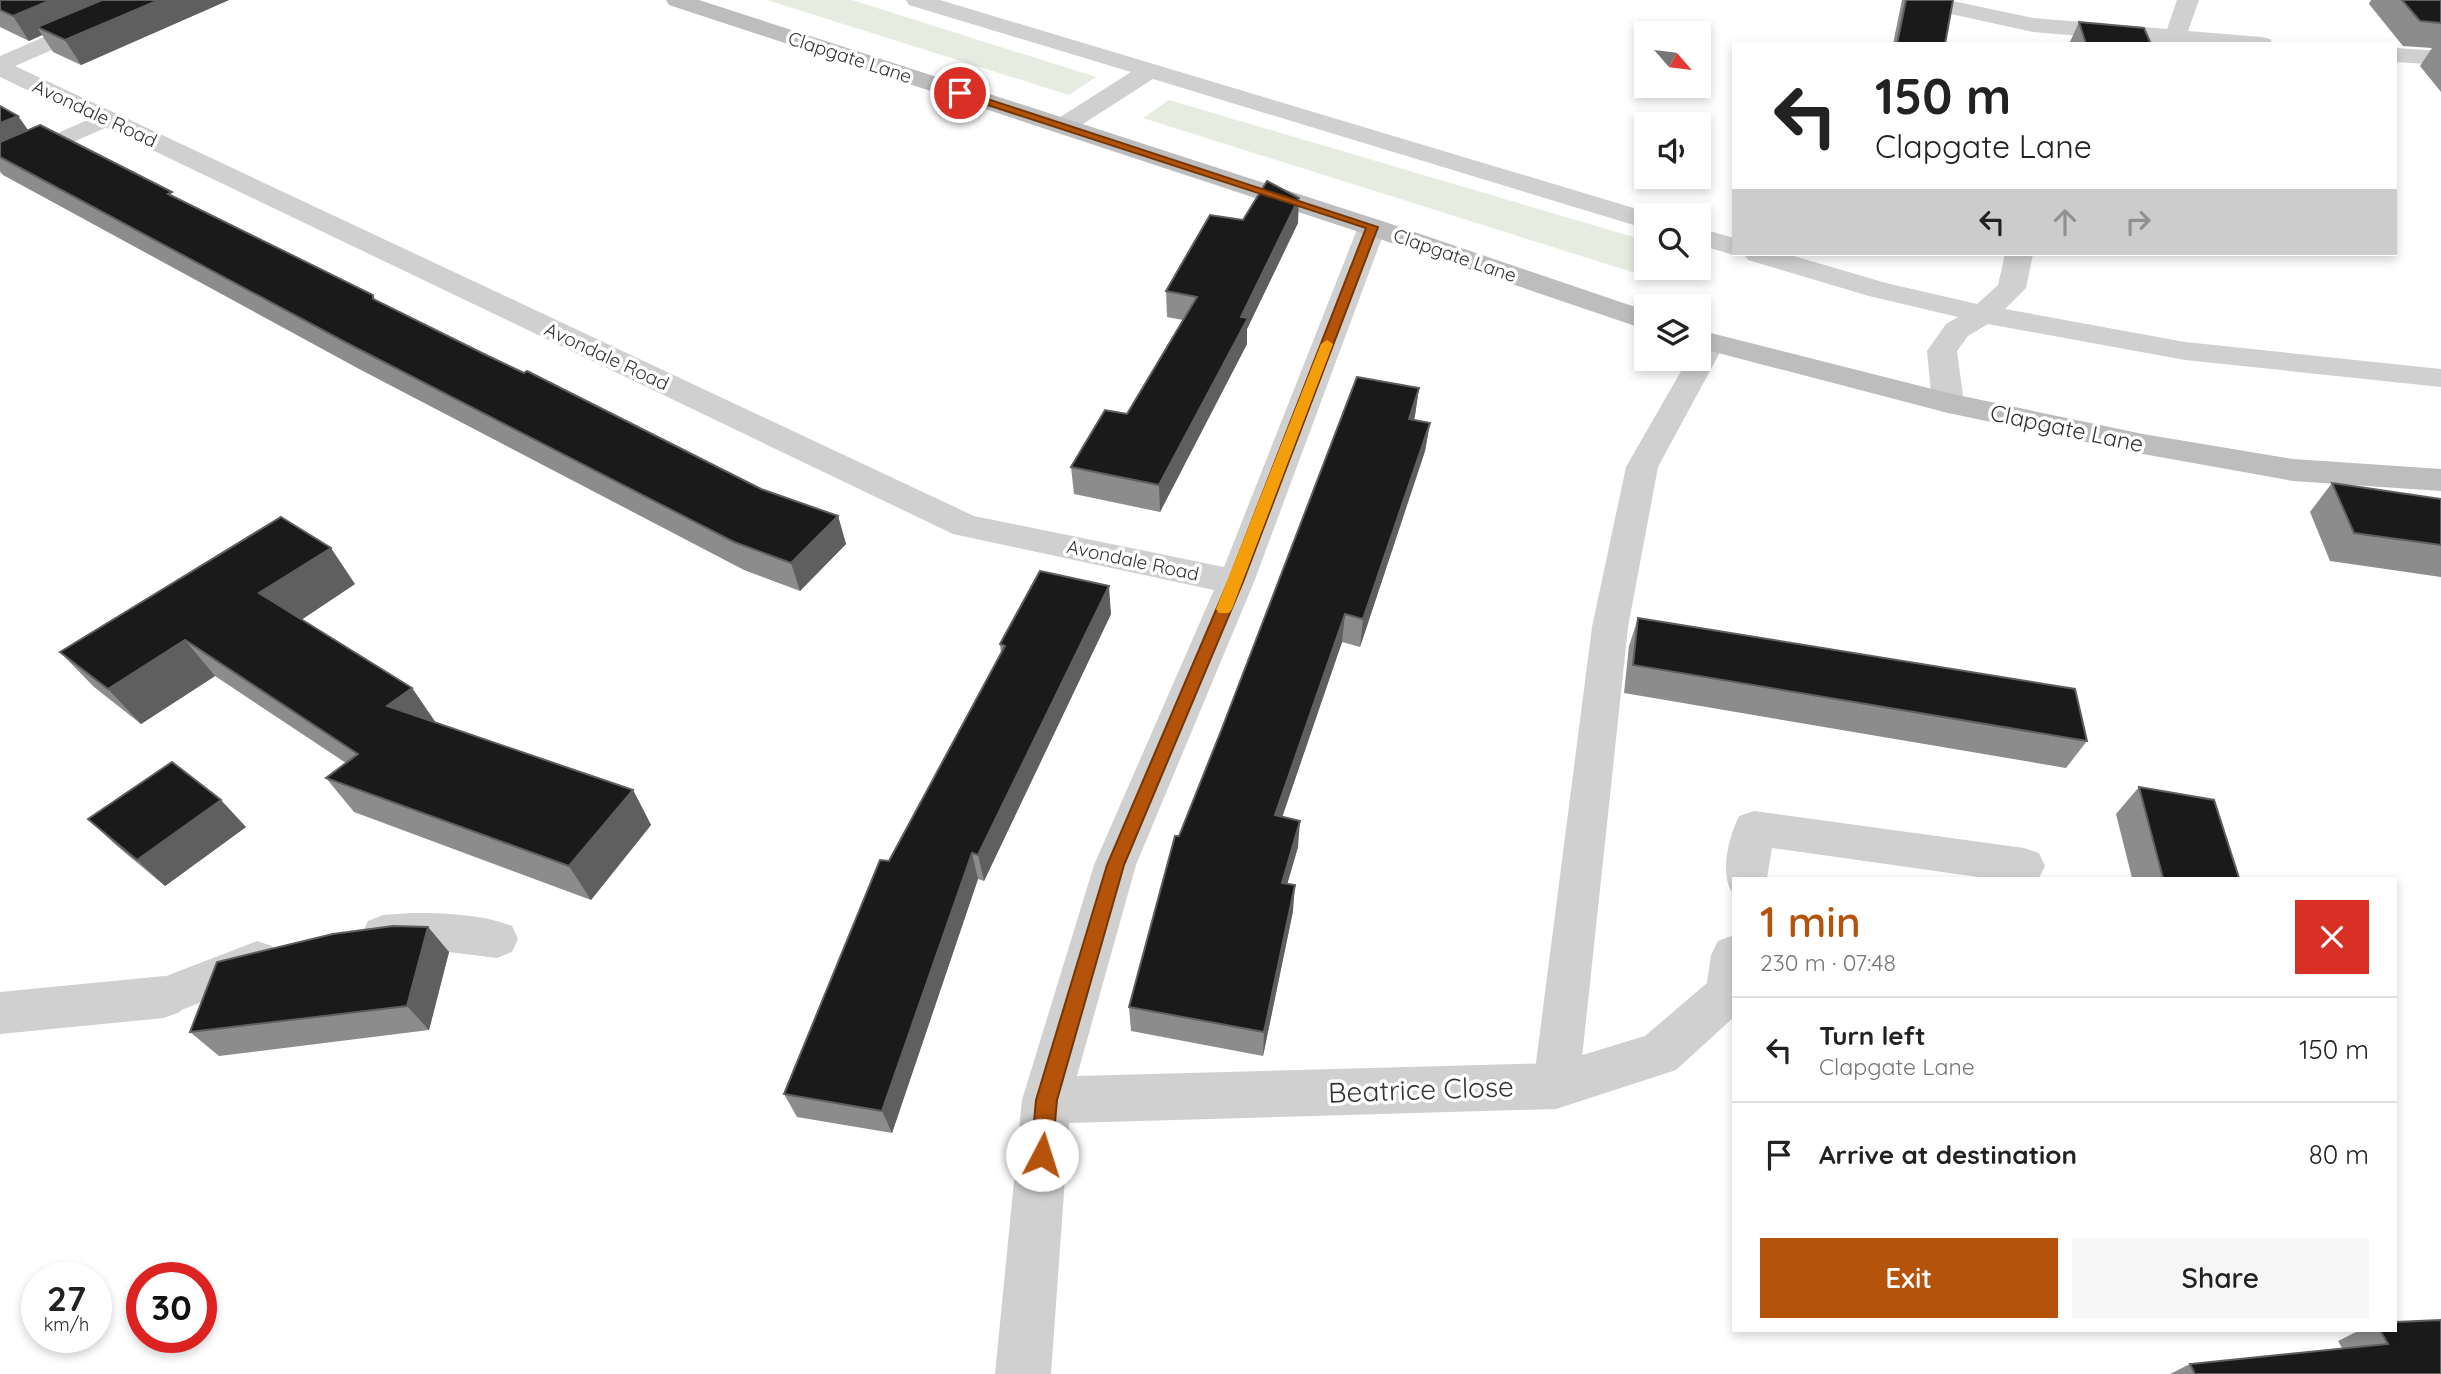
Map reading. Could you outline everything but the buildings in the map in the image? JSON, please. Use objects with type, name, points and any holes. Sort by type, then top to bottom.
[{"type":"street","points":[[0,66],[148,0]]},
{"type":"street","name":"Clapgate Lane","points":[[677,0],[1372,227],[1634,317]]},
{"type":"street","points":[[918,0],[1634,216]]},
{"type":"street","points":[[1919,0],[2032,34],[2175,37],[2237,42]]},
{"type":"street","points":[[2175,37],[2188,0]]},
{"type":"street","points":[[2397,55],[2441,58]]},
{"type":"street","name":"Avondale Road","points":[[0,66],[106,119],[965,526],[1236,582]]},
{"type":"street","points":[[1063,127],[1149,71]]},
{"type":"street","points":[[1023,1374],[1046,1100],[1115,865],[1236,582],[1372,227]]},
{"type":"street","points":[[1711,240],[1732,246]]},
{"type":"street","points":[[1765,256],[1879,290],[1983,314],[2185,351],[2441,378]]},
{"type":"street","points":[[1948,403],[1942,351],[1957,330],[1983,314],[2012,288],[2020,256]]},
{"type":"street","name":"Clapgate Lane","points":[[1711,343],[1948,403],[2117,439],[2293,470],[2441,480]]},
{"type":"street","points":[[1746,877],[1754,828],[2024,866]]},
{"type":"street","name":"Beatrice Close","points":[[1046,1100],[1556,1086],[1659,1054],[1728,993],[1732,968]]},
{"type":"street","points":[[0,1013],[164,997]]},
{"type":"lane","points":[[0,167],[106,119]]},
{"type":"lane","points":[[1556,1086],[1610,627],[1642,467],[1690,371]]},
{"type":"lane","points":[[343,941],[415,930],[446,930],[497,939]]},
{"type":"lane","points":[[164,997],[252,961],[293,952]]},
{"type":"shaded area","points":[[767,0],[852,0],[1096,77],[1069,95]]},
{"type":"shaded area","points":[[1169,100],[1634,237],[1634,272],[1632,272],[1143,118]]},
{"type":"slow traffic","points":[[1224,609],[1327,344]]},
{"type":"route","points":[[960,93],[1372,227],[1236,582],[1115,865],[1046,1100],[1042,1155]]}]
